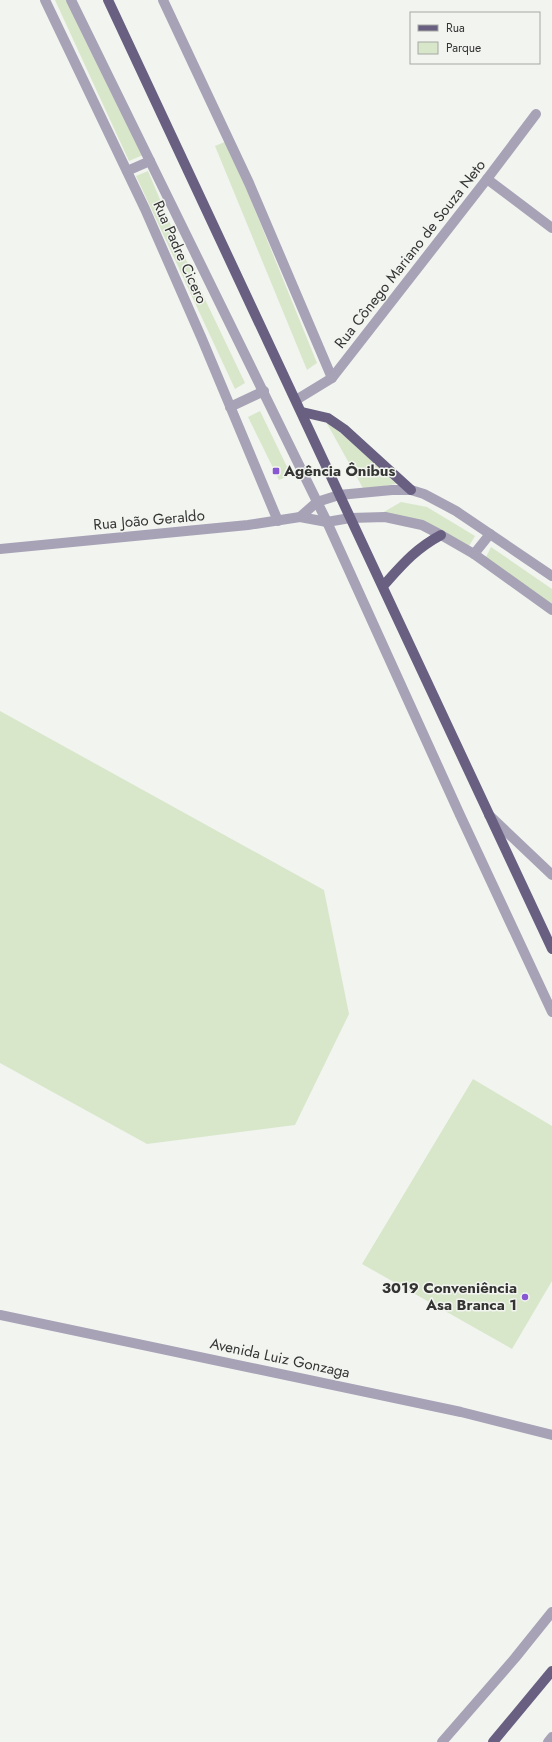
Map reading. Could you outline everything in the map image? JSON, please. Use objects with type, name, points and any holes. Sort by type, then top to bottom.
[{"type":"main road","points":[[108,0],[552,949]]},
{"type":"main road","points":[[302,412],[328,418],[344,429],[410,490]]},
{"type":"main road","points":[[382,586],[410,556],[424,544],[441,535]]},
{"type":"main road","points":[[492,1742],[552,1671]]},
{"type":"street","name":"Rua Padre Cicero","points":[[45,0],[127,171],[199,332],[278,521]]},
{"type":"street","points":[[71,0],[327,522],[460,815],[552,1012]]},
{"type":"street","points":[[163,0],[249,183],[332,378]]},
{"type":"street","name":"Rua Cônego Mariano de Souza Neto","points":[[296,400],[332,378],[536,114]]},
{"type":"street","points":[[127,171],[150,161]]},
{"type":"street","points":[[487,179],[552,228]]},
{"type":"street","points":[[230,407],[264,391]]},
{"type":"street","points":[[300,517],[317,502],[339,495],[373,491],[410,490],[424,494],[439,501],[552,576]]},
{"type":"street","name":"Rua João Geraldo","points":[[0,549],[278,521],[300,517],[327,522],[350,518],[385,517],[422,525],[441,535],[474,554],[552,610]]},
{"type":"street","points":[[474,554],[490,534]]},
{"type":"street","points":[[489,815],[552,875]]},
{"type":"street","name":"Avenida Luiz Gonzaga","points":[[0,1315],[438,1407],[552,1435]]},
{"type":"street","points":[[442,1742],[552,1612]]},
{"type":"street","points":[[548,1742],[552,1737]]},
{"type":"green space","points":[[55,0],[72,0],[143,155],[129,161]]},
{"type":"green space","points":[[227,141],[317,363],[307,370],[215,146]]},
{"type":"green space","points":[[148,171],[180,247],[245,383],[235,389],[136,176]]},
{"type":"green space","points":[[260,411],[291,475],[279,480],[248,417]]},
{"type":"green space","points":[[325,420],[400,483],[364,490]]},
{"type":"green space","points":[[401,502],[427,507],[475,536],[469,546],[382,513]]},
{"type":"green space","points":[[491,547],[552,589],[552,608],[484,561]]},
{"type":"green space","points":[[0,711],[324,890],[349,1014],[295,1125],[147,1144],[0,1063]]},
{"type":"green space","points":[[473,1079],[552,1126],[552,1281],[512,1349],[362,1264]]},
{"type":"place","name":"Agência Ônibus","points":[[276,471]]},
{"type":"place","name":"3019 Conveniência Asa Branca 1","points":[[525,1297]]}]
